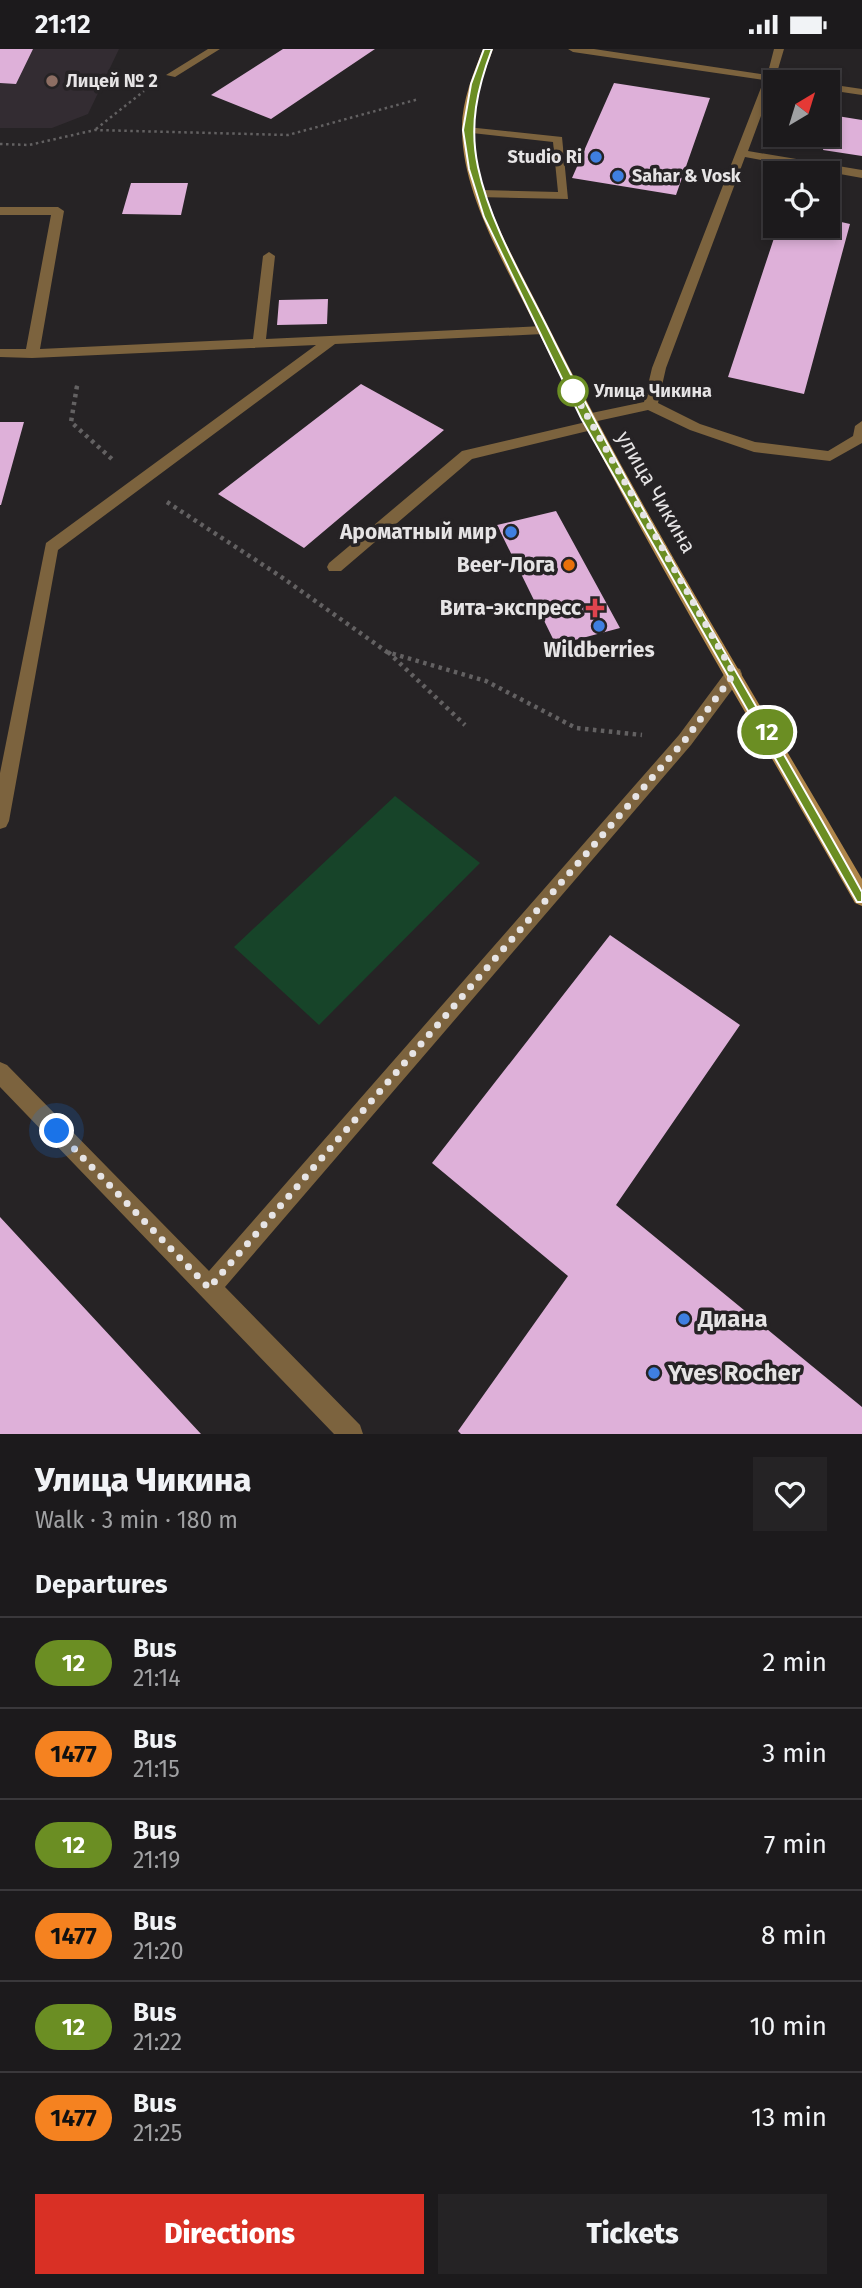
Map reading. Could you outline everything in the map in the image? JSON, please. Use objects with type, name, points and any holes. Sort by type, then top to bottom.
[{"type":"street","points":[[171,75],[215,49]]},
{"type":"street","name":"улица Чикина","points":[[488,49],[475,84],[467,130],[488,217],[589,422],[862,897]]},
{"type":"street","points":[[573,49],[763,77]]},
{"type":"street","points":[[772,70],[779,49]]},
{"type":"street","points":[[840,89],[862,92]]},
{"type":"street","points":[[650,405],[659,368],[763,96]]},
{"type":"street","points":[[467,130],[558,139],[564,196],[481,194]]},
{"type":"street","points":[[740,153],[862,174]]},
{"type":"street","points":[[0,211],[58,211],[32,354]]},
{"type":"street","points":[[259,344],[269,256]]},
{"type":"street","points":[[0,353],[32,354],[544,330]]},
{"type":"street","points":[[0,821],[51,547],[332,340]]},
{"type":"street","points":[[335,568],[467,455],[650,405],[695,427],[754,447],[830,456],[860,438],[862,426]]},
{"type":"street","points":[[209,1288],[685,740],[734,674]]},
{"type":"street","points":[[0,1072],[351,1434]]},
{"type":"path","points":[[95,130],[131,99],[171,75]]},
{"type":"path","points":[[0,144],[29,145],[95,130],[288,135],[419,99]]},
{"type":"path","points":[[387,652],[465,725]]},
{"type":"shaded area","name":"Лицей № 2","points":[[0,49],[119,49],[88,114],[52,128],[0,128]]},
{"type":"green space","points":[[395,796],[480,863],[319,1025],[234,947]]},
{"type":"building","name":"Лицей № 2","points":[[0,49],[33,49],[16,84],[0,83]]},
{"type":"building","points":[[283,49],[375,49],[271,119],[211,95]]},
{"type":"building","points":[[614,83],[710,98],[676,195],[572,178]]},
{"type":"building","points":[[840,116],[862,120],[862,156],[823,150],[824,147],[840,147]]},
{"type":"building","points":[[131,183],[188,183],[181,215],[122,214]]},
{"type":"building","points":[[840,222],[850,224],[804,394],[728,377],[774,238],[840,238]]},
{"type":"building","points":[[328,299],[327,324],[277,325],[279,300]]},
{"type":"building","points":[[361,384],[444,430],[304,548],[218,494]]},
{"type":"building","points":[[0,422],[24,422],[1,505],[0,505]]},
{"type":"building","points":[[556,511],[620,628],[556,645],[497,525]]},
{"type":"building","points":[[610,935],[740,1025],[616,1205],[862,1407],[862,1434],[461,1434],[458,1431],[568,1276],[432,1163]]},
{"type":"building","points":[[0,1217],[201,1434],[0,1434]]},
{"type":"bus line","name":"12","points":[[488,49],[475,84],[467,130],[474,169],[488,217],[587,418],[862,897]]},
{"type":"place","name":"Лицей № 2","points":[[52,81]]},
{"type":"place","name":"Studio Ri","points":[[596,157]]},
{"type":"place","name":"Sahar & Vosk","points":[[618,176]]},
{"type":"place","name":"Улица Чикина","points":[[573,391]]},
{"type":"place","name":"Ароматный мир","points":[[511,532]]},
{"type":"place","name":"Beer-Лога","points":[[569,565]]},
{"type":"place","name":"Вита-экспресс","points":[[595,608]]},
{"type":"place","name":"Wildberries","points":[[599,626]]},
{"type":"place","name":"Диана","points":[[684,1319]]},
{"type":"place","name":"Yves Rocher","points":[[654,1373]]},
{"type":"route","points":[[57,1131],[209,1288],[685,740],[734,674],[573,391]]}]
